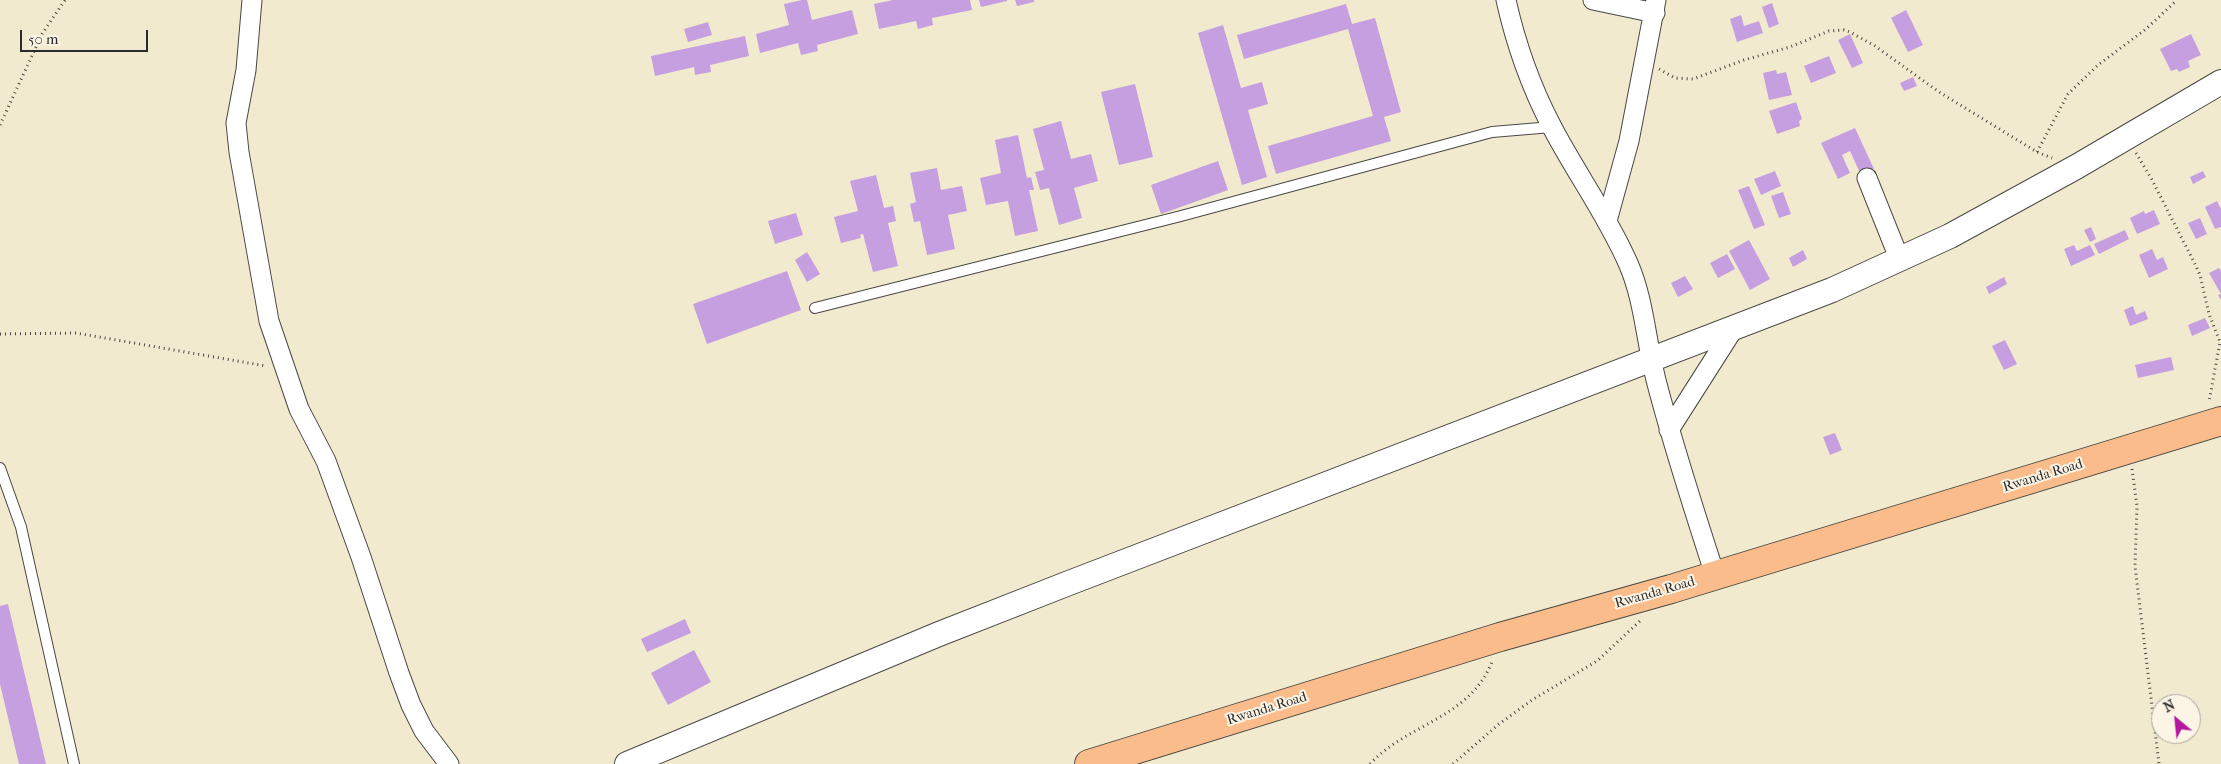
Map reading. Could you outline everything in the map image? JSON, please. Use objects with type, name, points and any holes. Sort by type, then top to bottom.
[{"type":"highway","name":"Rwanda Road","points":[[1089,764],[1500,637],[1715,575],[2213,424]]},
{"type":"street","points":[[252,0],[246,70],[236,123],[239,152],[269,321],[284,370],[299,409],[326,461],[361,557],[399,673],[412,705],[424,731],[449,764]]},
{"type":"street","points":[[1506,0],[1514,38],[1527,74],[1552,127],[1607,221],[1628,264],[1638,293],[1651,358],[1669,430],[1715,575]]},
{"type":"street","points":[[1594,0],[1655,6],[1629,141],[1607,221]]},
{"type":"street","points":[[627,764],[938,634],[1651,358],[1832,290],[1950,236],[2076,167],[2221,82]]},
{"type":"street","points":[[1867,178],[1899,258]]},
{"type":"street","points":[[1669,430],[1734,328]]},
{"type":"lane","points":[[815,308],[1181,216],[1492,132],[1552,127]]},
{"type":"lane","points":[[0,468],[21,527],[74,764]]},
{"type":"path","points":[[0,125],[42,34],[65,0]]},
{"type":"path","points":[[2037,152],[2068,94],[2098,65],[2146,28],[2178,0]]},
{"type":"path","points":[[1645,62],[1676,78],[1693,78],[1744,60],[1790,47],[1829,31],[1844,30],[1875,46],[1939,92],[2037,152],[2076,167]]},
{"type":"path","points":[[2126,138],[2151,178],[2195,264],[2200,275],[2209,314],[2218,334],[2219,353],[2213,424]]},
{"type":"path","points":[[0,334],[76,333],[203,354],[284,370]]},
{"type":"path","points":[[2131,449],[2137,506],[2135,566],[2159,764]]},
{"type":"path","points":[[1453,764],[1499,724],[1532,700],[1597,661],[1645,616]]},
{"type":"path","points":[[1370,764],[1378,755],[1457,707],[1472,694],[1484,680],[1500,637]]},
{"type":"building","points":[[807,0],[812,20],[852,10],[858,34],[817,45],[818,51],[801,55],[798,43],[760,53],[756,34],[789,25],[784,4]]},
{"type":"building","points":[[893,0],[970,0],[972,10],[932,18],[933,25],[918,29],[916,21],[879,29],[874,4]]},
{"type":"building","points":[[979,0],[1007,0],[1007,1],[981,7]]},
{"type":"building","points":[[1015,0],[1034,0],[1034,2],[1017,6]]},
{"type":"building","points":[[1772,3],[1779,24],[1769,28],[1762,7]]},
{"type":"building","points":[[1346,4],[1352,24],[1375,18],[1401,112],[1384,117],[1391,141],[1276,174],[1268,146],[1373,116],[1348,29],[1244,59],[1237,35]]},
{"type":"building","points":[[1906,10],[1923,45],[1908,52],[1891,18]]},
{"type":"building","points":[[1741,15],[1744,26],[1759,21],[1763,33],[1737,42],[1730,19]]},
{"type":"building","points":[[708,22],[712,35],[688,42],[684,29]]},
{"type":"building","points":[[1223,25],[1241,88],[1262,82],[1268,104],[1248,110],[1267,177],[1242,185],[1198,33]]},
{"type":"building","points":[[1850,34],[1863,63],[1852,68],[1838,40]]},
{"type":"building","points":[[2191,34],[2201,55],[2188,61],[2190,67],[2179,72],[2177,69],[2171,71],[2160,49]]},
{"type":"building","points":[[745,36],[749,56],[710,65],[711,72],[695,75],[694,67],[655,76],[651,56]]},
{"type":"building","points":[[1829,56],[1836,73],[1811,83],[1804,66]]},
{"type":"building","points":[[1776,70],[1777,74],[1786,72],[1792,95],[1769,100],[1763,73]]},
{"type":"building","points":[[1913,77],[1917,86],[1904,91],[1900,83]]},
{"type":"building","points":[[1135,84],[1153,157],[1119,165],[1101,92]]},
{"type":"building","points":[[1796,102],[1802,119],[1799,121],[1800,126],[1777,134],[1769,111]]},
{"type":"building","points":[[1061,121],[1071,159],[1091,154],[1098,181],[1074,188],[1082,218],[1059,225],[1049,188],[1040,190],[1035,172],[1044,170],[1033,129]]},
{"type":"building","points":[[1855,128],[1874,169],[1861,175],[1850,151],[1842,155],[1850,173],[1838,179],[1821,143]]},
{"type":"building","points":[[1018,135],[1027,178],[1031,177],[1034,190],[1029,190],[1038,231],[1015,236],[1008,201],[986,205],[980,178],[1001,173],[995,140]]},
{"type":"building","points":[[1218,161],[1228,190],[1161,214],[1151,185]]},
{"type":"building","points":[[937,168],[941,190],[962,186],[967,211],[948,215],[955,249],[927,255],[920,221],[914,222],[910,204],[916,202],[910,173]]},
{"type":"building","points":[[1775,171],[1781,186],[1761,195],[1754,179]]},
{"type":"building","points":[[2203,171],[2206,177],[2193,184],[2190,177]]},
{"type":"building","points":[[876,175],[884,208],[893,206],[896,221],[888,223],[898,266],[873,272],[863,234],[860,235],[861,238],[841,243],[834,217],[858,211],[850,181]]},
{"type":"building","points":[[1749,186],[1765,225],[1754,229],[1738,190]]},
{"type":"building","points":[[1783,192],[1791,214],[1779,218],[1771,196]]},
{"type":"building","points":[[2217,201],[2221,209],[2221,227],[2215,229],[2205,207]]},
{"type":"building","points":[[2154,210],[2160,224],[2137,234],[2130,218],[2144,211],[2145,214]]},
{"type":"building","points":[[796,213],[803,235],[775,244],[768,221]]},
{"type":"building","points":[[2200,218],[2207,234],[2196,239],[2188,223]]},
{"type":"building","points":[[2091,227],[2096,239],[2090,242],[2084,230]]},
{"type":"building","points":[[2125,230],[2129,239],[2099,254],[2094,244]]},
{"type":"building","points":[[1749,240],[1770,279],[1750,290],[1729,251]]},
{"type":"building","points":[[2074,245],[2077,251],[2090,245],[2095,255],[2071,266],[2064,249]]},
{"type":"building","points":[[2152,249],[2157,260],[2163,257],[2168,269],[2149,278],[2139,255]]},
{"type":"building","points":[[1803,250],[1807,259],[1793,267],[1789,258]]},
{"type":"building","points":[[807,252],[820,274],[807,282],[795,260]]},
{"type":"building","points":[[1727,254],[1735,269],[1718,278],[1710,263]]},
{"type":"building","points":[[2219,268],[2221,271],[2221,294],[2209,273]]},
{"type":"building","points":[[787,271],[801,310],[707,344],[693,304]]},
{"type":"building","points":[[1685,276],[1693,289],[1678,297],[1671,283]]},
{"type":"building","points":[[2004,277],[2007,284],[1989,294],[1986,287]]},
{"type":"building","points":[[2133,306],[2136,315],[2145,311],[2148,319],[2130,326],[2124,310]]},
{"type":"building","points":[[2205,318],[2210,328],[2192,336],[2188,325]]},
{"type":"building","points":[[2005,340],[2017,364],[2004,370],[1992,346]]},
{"type":"building","points":[[2171,357],[2174,370],[2138,378],[2135,365]]},
{"type":"building","points":[[1835,433],[1842,450],[1830,455],[1823,437]]},
{"type":"building","points":[[8,604],[46,764],[19,764],[0,684],[0,606]]},
{"type":"building","points":[[685,619],[691,633],[647,652],[641,639]]},
{"type":"building","points":[[694,650],[711,682],[668,705],[651,673]]}]
